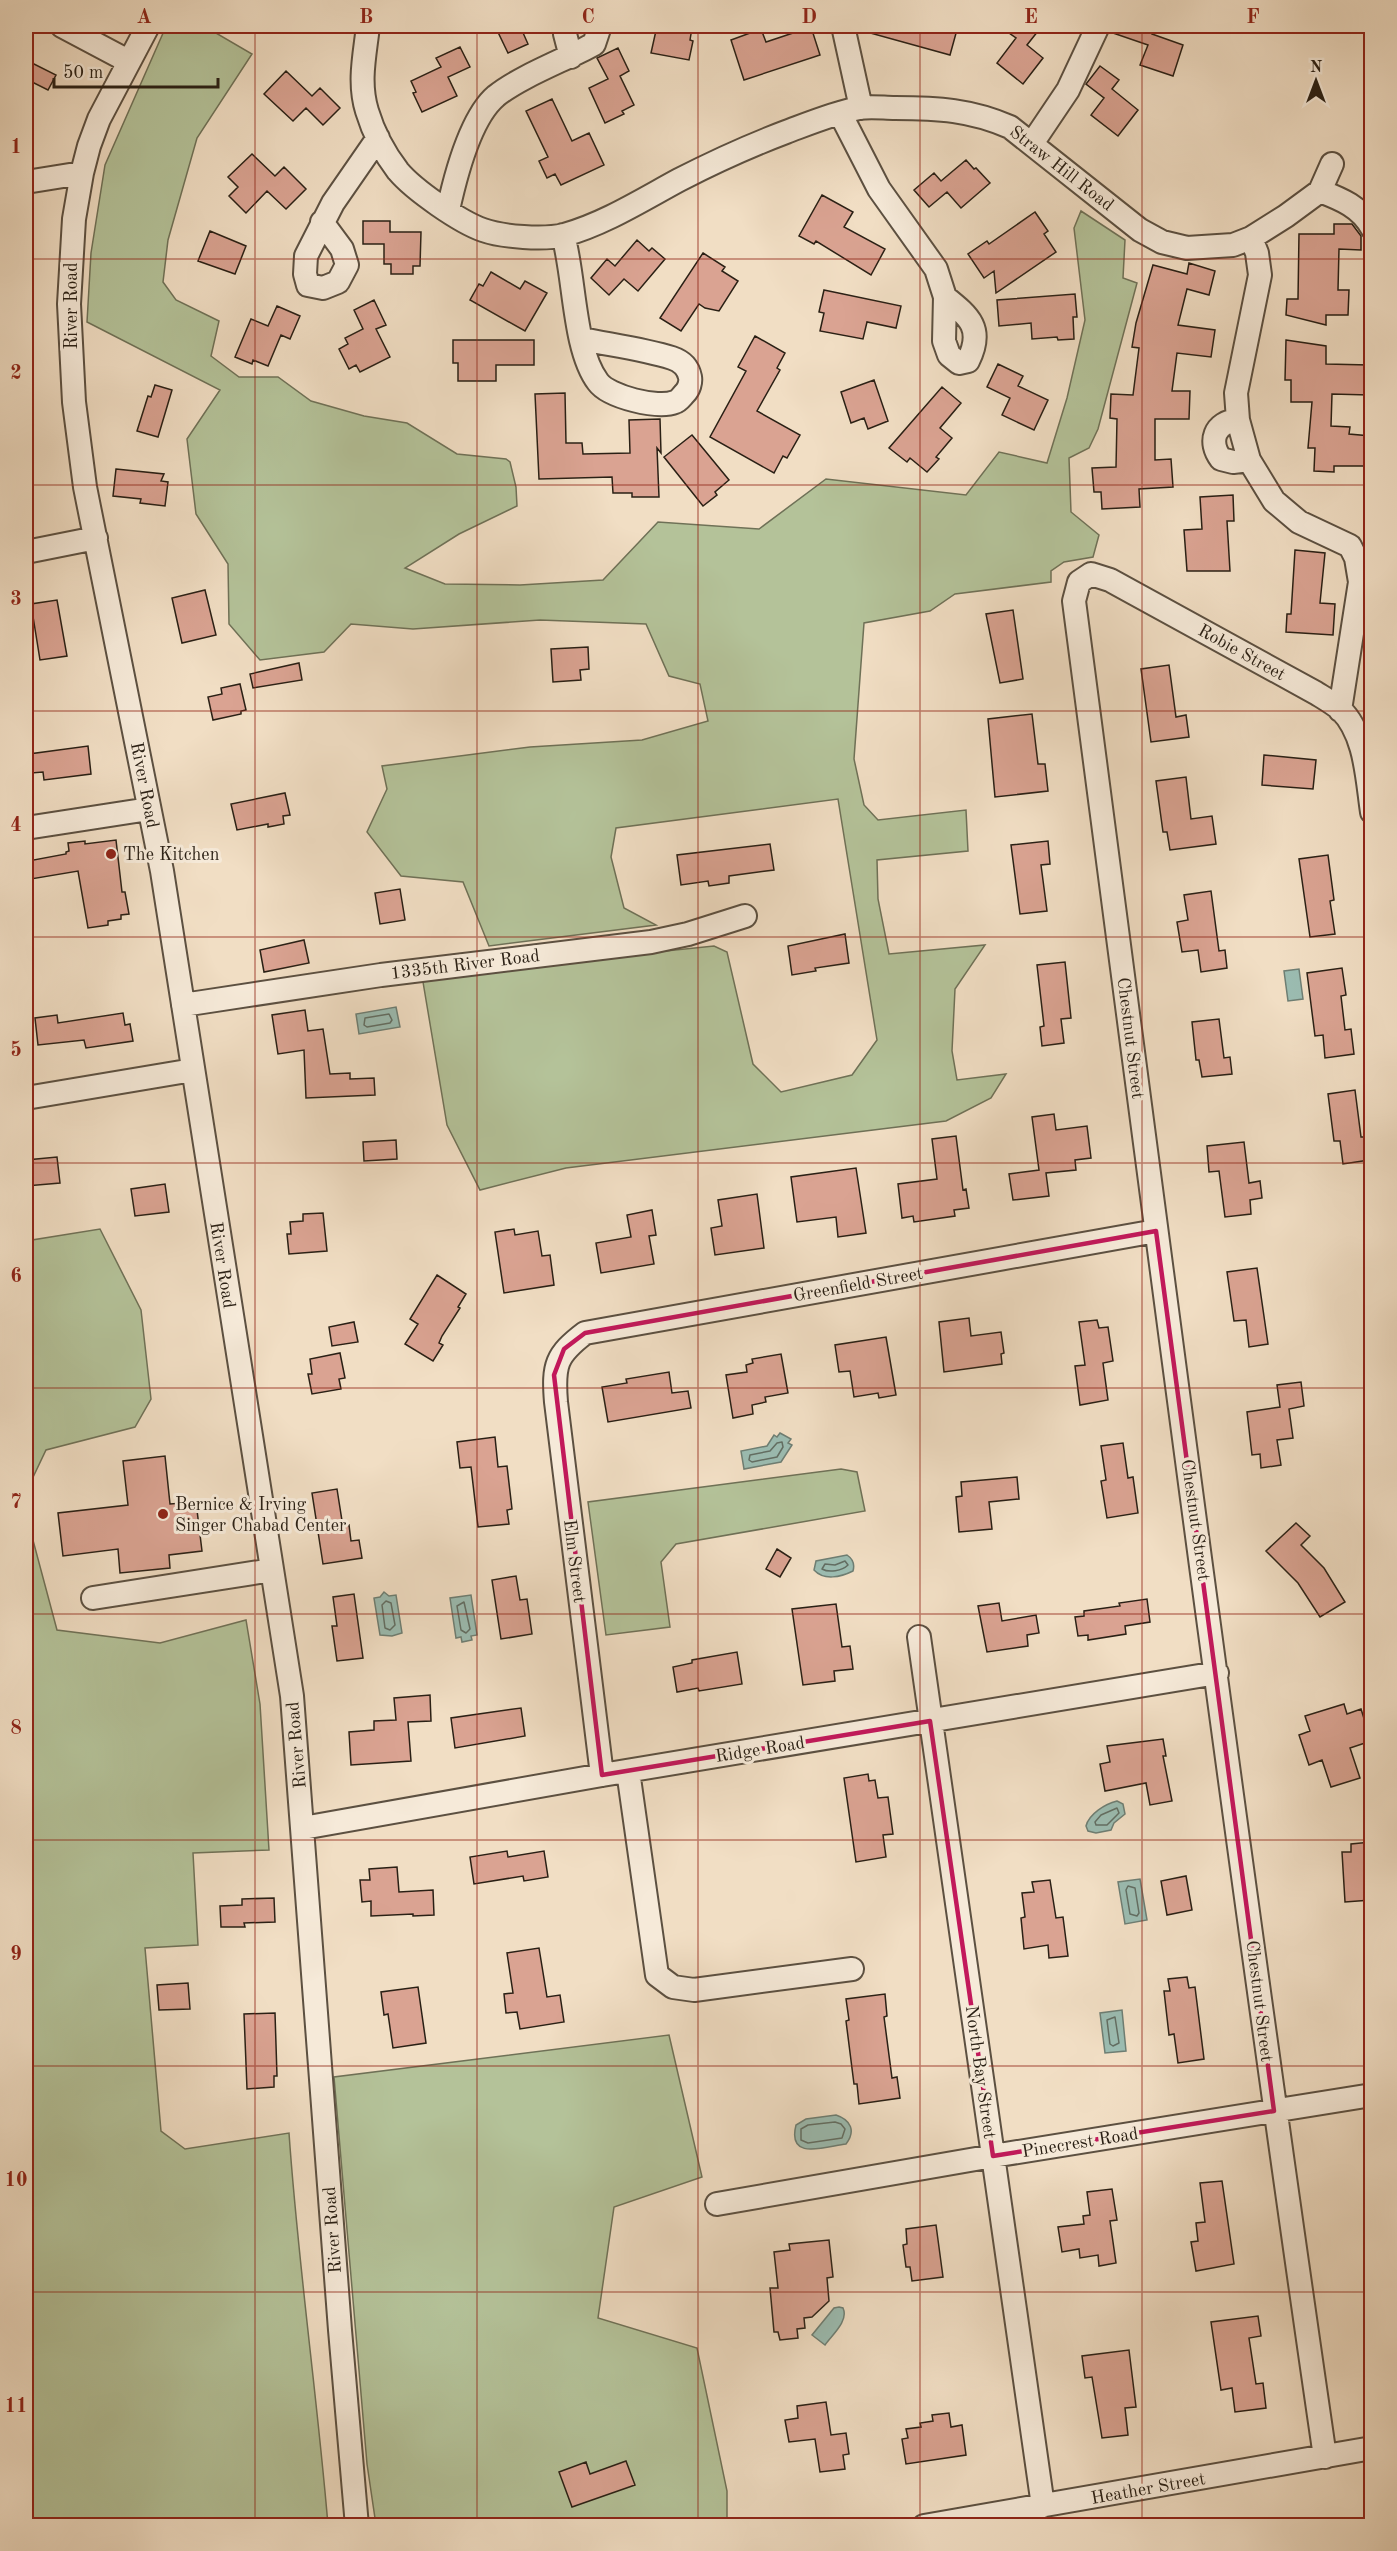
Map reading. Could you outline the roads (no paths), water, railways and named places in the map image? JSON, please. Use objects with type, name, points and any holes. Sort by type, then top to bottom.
[{"type":"street","points":[[62,26],[128,61]]},
{"type":"street","name":"River Road","points":[[148,26],[99,119],[82,173],[70,260],[70,355],[80,454],[150,809],[292,1696],[339,2330],[357,2526]]},
{"type":"street","name":"Straw Hill Road","points":[[368,26],[362,67],[362,89],[366,109],[378,138],[398,171],[424,195],[490,232],[534,237],[563,235],[613,215],[724,156],[819,119],[850,111],[935,108],[977,114],[1010,127],[1033,142],[1140,230],[1162,242],[1187,248],[1233,245],[1251,238],[1320,191],[1332,164]]},
{"type":"street","points":[[567,26],[565,34],[571,57]]},
{"type":"street","points":[[448,210],[460,160],[475,128],[494,98],[507,88],[594,44],[600,26]]},
{"type":"street","points":[[843,26],[850,111],[879,189],[936,269],[945,297]]},
{"type":"street","points":[[1033,142],[1068,90],[1098,26]]},
{"type":"street","points":[[322,222],[347,181],[378,138]]},
{"type":"street","points":[[26,182],[82,173]]},
{"type":"street","points":[[1320,191],[1348,202],[1367,219],[1371,228]]},
{"type":"street","points":[[563,235],[570,257],[575,308],[582,339]]},
{"type":"street","points":[[1251,238],[1257,253],[1260,275],[1236,393],[1238,420],[1249,460],[1274,501],[1299,522],[1350,546],[1356,558],[1360,582],[1340,710]]},
{"type":"street","points":[[1238,420],[1227,421],[1220,426],[1215,437],[1215,450],[1221,459],[1233,462],[1249,460]]},
{"type":"street","points":[[26,552],[96,538]]},
{"type":"street","name":"Robie Street","points":[[1079,582],[1091,574],[1110,580],[1316,693],[1340,710],[1353,727],[1366,776],[1371,812]]},
{"type":"street","name":"Chestnut Street","points":[[1079,582],[1074,601],[1156,1231],[1274,2111],[1325,2457]]},
{"type":"street","points":[[26,828],[150,809]]},
{"type":"street","name":"1335th River Road","points":[[183,1005],[381,975],[651,942],[697,932],[745,916]]},
{"type":"street","points":[[26,1098],[193,1070]]},
{"type":"street","name":"Greenfield Street","points":[[564,1349],[585,1333],[1156,1231]]},
{"type":"street","name":"Elm Street","points":[[564,1349],[554,1375],[556,1402],[602,1775]]},
{"type":"street","points":[[93,1598],[272,1570]]},
{"type":"street","name":"North Bay Street","points":[[919,1637],[1042,2506]]},
{"type":"street","name":"Ridge Road","points":[[303,1828],[602,1775],[1217,1673]]},
{"type":"street","points":[[628,1771],[657,1976],[673,1987],[694,1990],[852,1969]]},
{"type":"street","name":"Pinecrest Road","points":[[717,2204],[993,2156],[1371,2095]]},
{"type":"street","name":"Heather Street","points":[[924,2526],[1371,2448]]},
{"type":"water","points":[[1299,969],[1303,999],[1288,1001],[1284,971]]},
{"type":"water","points":[[396,1007],[400,1027],[359,1034],[356,1014]]},
{"type":"water","points":[[780,1433],[791,1439],[788,1443],[792,1445],[781,1462],[744,1469],[741,1451],[767,1446],[774,1435],[777,1437]]},
{"type":"water","points":[[847,1555],[853,1562],[853,1571],[828,1577],[814,1570],[816,1561]]},
{"type":"water","points":[[384,1592],[389,1596],[396,1595],[402,1633],[392,1636],[380,1635],[374,1598],[380,1597]]},
{"type":"water","points":[[471,1595],[477,1635],[471,1636],[472,1640],[462,1642],[461,1637],[456,1638],[450,1598]]},
{"type":"water","points":[[1117,1801],[1123,1804],[1125,1814],[1114,1823],[1111,1830],[1096,1833],[1088,1831],[1086,1826],[1094,1814],[1108,1804]]},
{"type":"water","points":[[1140,1879],[1147,1920],[1125,1924],[1118,1882]]},
{"type":"water","points":[[1122,2010],[1126,2051],[1105,2053],[1100,2013]]},
{"type":"water","points":[[836,2115],[850,2126],[851,2135],[846,2144],[809,2149],[797,2144],[796,2125],[806,2119]]},
{"type":"water","points":[[834,2308],[843,2308],[844,2318],[825,2345],[812,2335]]},
{"type":"place","name":"The Kitchen","points":[[111,854]]},
{"type":"place","name":"Bernice & Irving Singer Chabad Center","points":[[163,1514]]}]
